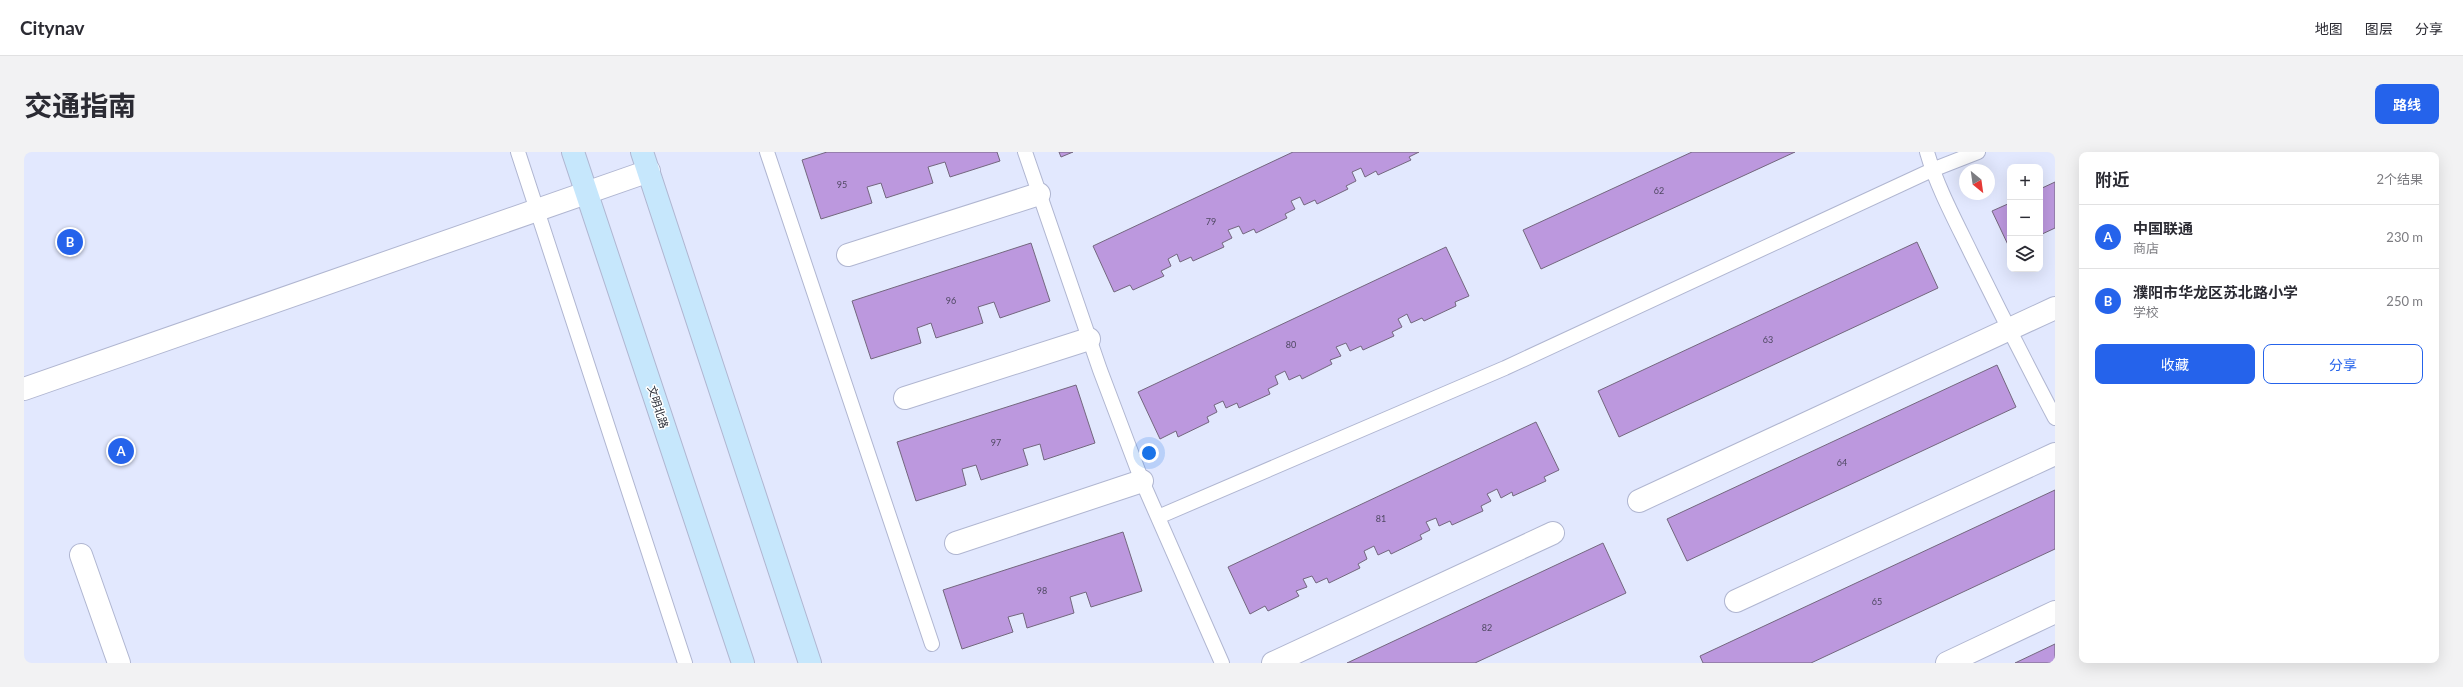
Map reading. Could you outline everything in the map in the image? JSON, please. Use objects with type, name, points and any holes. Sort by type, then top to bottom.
[{"type":"street","name":"文明北路","points":[[573,152],[743,663]]},
{"type":"street","points":[[24,389],[587,193],[646,162],[810,663]]},
{"type":"street","points":[[848,255],[1039,194]]},
{"type":"street","points":[[1639,501],[2055,308]]},
{"type":"street","points":[[905,398],[1089,339]]},
{"type":"street","points":[[1736,601],[2055,454]]},
{"type":"street","points":[[956,543],[1142,481]]},
{"type":"street","points":[[1273,663],[1553,533]]},
{"type":"street","points":[[81,555],[119,663]]},
{"type":"street","points":[[1947,663],[2055,612]]},
{"type":"lane","points":[[518,152],[685,663]]},
{"type":"lane","points":[[767,152],[932,644]]},
{"type":"lane","points":[[1025,152],[1089,339],[1142,481],[1222,663]]},
{"type":"lane","points":[[1927,152],[1932,170],[2008,330],[2055,418]]},
{"type":"lane","points":[[1158,517],[1505,368],[1932,170],[1978,152]]},
{"type":"building","points":[[827,152],[997,152],[1000,161],[950,177],[945,162],[928,167],[933,183],[886,198],[881,183],[867,187],[872,203],[821,219],[802,160]]},
{"type":"building","points":[[1059,152],[1073,152],[1061,157]]},
{"type":"building","points":[[1293,152],[1419,152],[1409,157],[1411,160],[1378,175],[1376,171],[1365,177],[1361,168],[1352,172],[1356,181],[1346,186],[1348,189],[1317,204],[1315,200],[1304,205],[1300,197],[1291,201],[1295,209],[1285,214],[1287,218],[1256,233],[1254,229],[1243,234],[1239,226],[1228,230],[1232,238],[1222,243],[1224,247],[1193,261],[1191,257],[1180,262],[1177,254],[1168,259],[1171,266],[1161,271],[1164,276],[1133,290],[1130,285],[1114,292],[1093,246]]},
{"type":"building","points":[[1692,152],[1795,152],[1541,269],[1523,230]]},
{"type":"building","points":[[2055,182],[2055,228],[2043,234],[2043,200],[2043,188]]},
{"type":"building","points":[[2007,204],[2007,243],[1992,211]]},
{"type":"building","points":[[1917,242],[1938,288],[1619,437],[1598,391]]},
{"type":"building","points":[[1031,243],[1050,301],[1000,318],[994,302],[978,307],[983,323],[936,338],[931,323],[917,328],[921,343],[871,359],[852,301]]},
{"type":"building","points":[[1446,247],[1469,296],[1455,302],[1456,306],[1424,321],[1422,318],[1411,323],[1407,314],[1398,319],[1402,327],[1392,332],[1394,336],[1363,350],[1361,346],[1350,351],[1346,343],[1336,347],[1341,356],[1330,360],[1332,364],[1302,379],[1300,375],[1289,380],[1285,371],[1275,376],[1278,384],[1268,389],[1270,394],[1239,408],[1237,403],[1226,408],[1223,401],[1214,405],[1217,412],[1207,417],[1209,422],[1178,437],[1176,431],[1160,439],[1138,392]]},
{"type":"building","points":[[1997,365],[2016,407],[1687,561],[1667,519]]},
{"type":"building","points":[[1076,385],[1095,443],[1044,460],[1040,444],[1023,449],[1028,465],[981,480],[976,465],[962,469],[966,485],[916,501],[897,442]]},
{"type":"building","points":[[1536,422],[1559,470],[1544,477],[1546,481],[1513,496],[1512,492],[1501,498],[1497,489],[1487,494],[1491,501],[1481,506],[1483,511],[1452,525],[1450,521],[1439,526],[1436,518],[1426,522],[1430,530],[1420,535],[1422,539],[1391,554],[1389,550],[1378,555],[1374,546],[1364,551],[1367,559],[1358,564],[1360,568],[1329,583],[1327,578],[1316,583],[1312,576],[1303,579],[1307,587],[1296,591],[1299,596],[1268,611],[1265,606],[1250,614],[1228,567]]},
{"type":"building","points":[[2055,490],[2055,549],[1811,663],[1703,663],[1700,656]]},
{"type":"building","points":[[1123,532],[1142,591],[1091,607],[1086,592],[1070,597],[1074,613],[1027,628],[1023,613],[1008,617],[1013,632],[962,649],[943,590]]},
{"type":"building","points":[[1603,543],[1626,593],[1475,663],[1347,663]]},
{"type":"building","points":[[2055,644],[2055,663],[2015,663]]},
{"type":"place","name":"濮阳市华龙区苏北路小学","points":[[70,242]]},
{"type":"place","name":"中国联通","points":[[121,451]]}]
